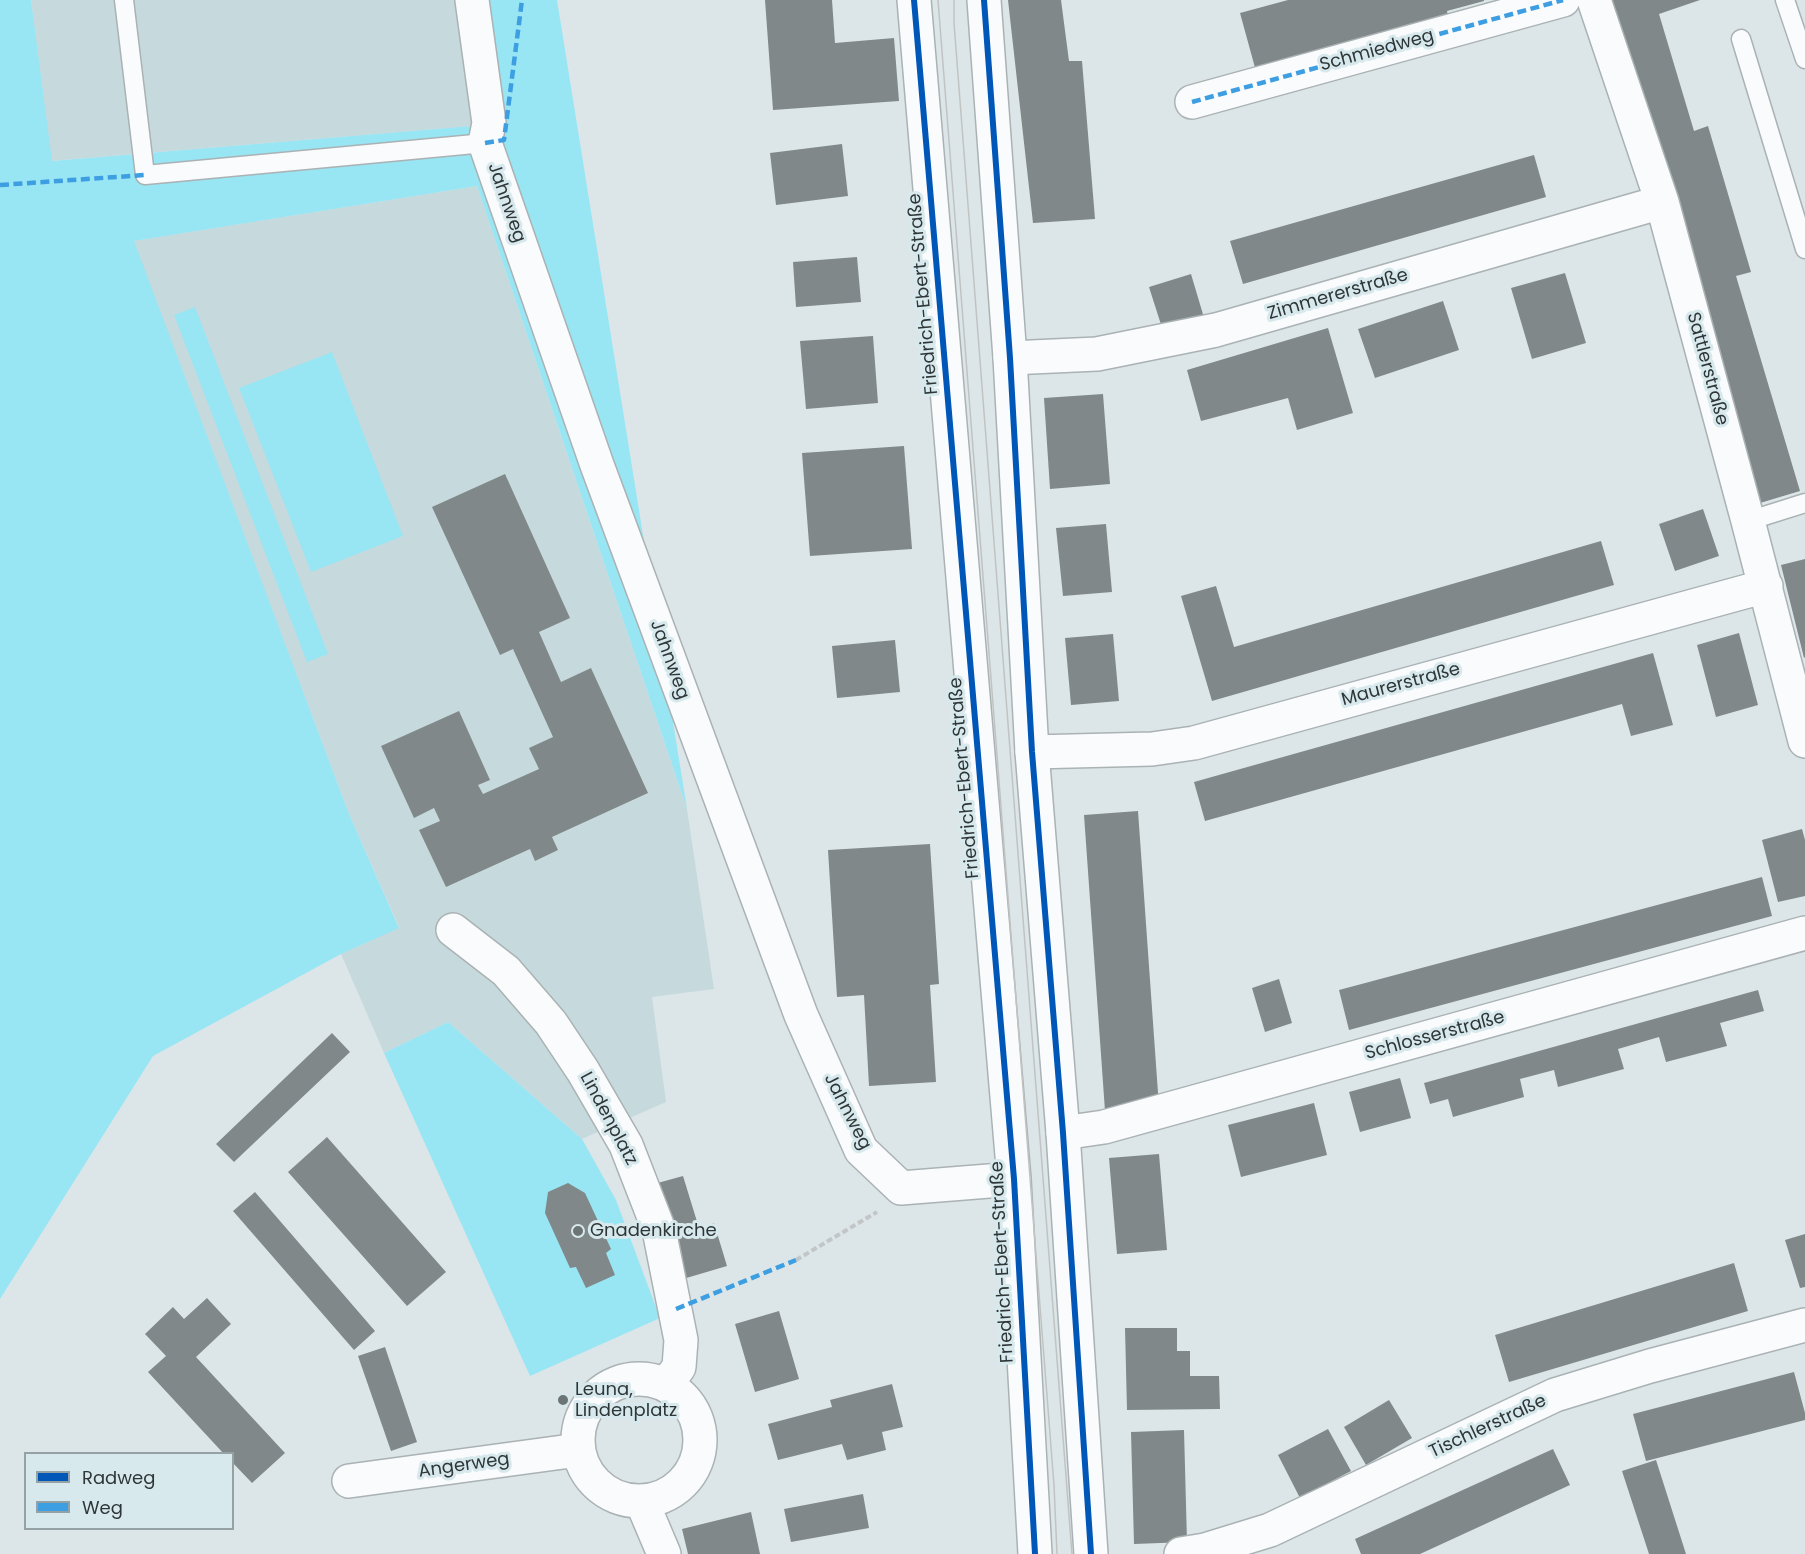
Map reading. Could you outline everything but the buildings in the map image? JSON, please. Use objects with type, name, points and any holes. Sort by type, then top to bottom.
[{"type":"street","name":"Jahnweg","points":[[472,0],[489,123],[485,143],[597,465],[801,1016],[861,1150],[902,1188]]},
{"type":"street","name":"Friedrich-Ebert-Straße","points":[[914,0],[1014,1179],[1035,1554]]},
{"type":"street","points":[[984,0],[1010,358],[1032,752],[1063,1133],[1090,1554]]},
{"type":"street","name":"Schmiedweg","points":[[1192,102],[1563,0]]},
{"type":"street","name":"Sattlerstraße","points":[[1594,0],[1662,202],[1766,586],[1805,741]]},
{"type":"street","name":"Zimmererstraße","points":[[1010,358],[1097,354],[1216,330],[1662,202]]},
{"type":"street","name":"Maurerstraße","points":[[1032,752],[1152,749],[1194,743],[1766,586]]},
{"type":"street","name":"Lindenplatz","points":[[453,930],[506,971],[550,1023],[583,1071],[626,1145],[659,1230],[681,1340],[679,1367],[666,1385]]},
{"type":"street","name":"Schlosserstraße","points":[[1063,1133],[1104,1127],[1805,933]]},
{"type":"street","points":[[902,1188],[1014,1179]]},
{"type":"street","name":"Tischlerstraße","points":[[1181,1554],[1205,1550],[1270,1530],[1555,1395],[1650,1366],[1805,1325]]},
{"type":"street","points":[[643,1379],[666,1385],[680,1395],[695,1416],[700,1439],[695,1464],[684,1482],[664,1496],[642,1502],[621,1499],[606,1492],[594,1483],[584,1467],[578,1450],[578,1433],[585,1410],[597,1395],[621,1381],[643,1379]]},
{"type":"street","name":"Angerweg","points":[[349,1481],[578,1450]]},
{"type":"street","points":[[642,1502],[664,1554]]},
{"type":"lane","points":[[124,0],[145,175],[485,143]]},
{"type":"lane","points":[[1785,0],[1805,59]]},
{"type":"lane","points":[[1741,39],[1805,249]]},
{"type":"lane","points":[[1748,521],[1805,503]]},
{"type":"path","points":[[795,1260],[883,1208],[902,1188]]},
{"type":"shaded area","points":[[0,0],[31,0],[52,161],[472,126],[456,0],[557,0],[687,809],[477,186],[134,241],[349,814],[399,928],[341,954],[153,1056],[0,1299]]},
{"type":"shaded area","points":[[31,0],[456,0],[473,126],[51,161]]},
{"type":"shaded area","points":[[477,186],[687,809],[714,989],[652,997],[666,1102],[582,1139],[448,1022],[384,1053],[341,954],[399,927],[349,814],[133,241]]},
{"type":"shaded area","points":[[195,307],[328,654],[307,662],[174,315]]},
{"type":"shaded area","points":[[332,352],[403,536],[311,572],[239,388]]},
{"type":"shaded area","points":[[448,1022],[582,1139],[616,1200],[660,1318],[530,1376],[384,1053]]},
{"type":"tram line","points":[[938,0],[1054,1485],[1057,1554]]},
{"type":"tram line","points":[[954,0],[1072,1554]]},
{"type":"marked path","points":[[485,143],[504,140],[522,0]]},
{"type":"marked path","points":[[1192,102],[1563,0]]},
{"type":"marked path","points":[[0,185],[145,175]]},
{"type":"marked path","points":[[676,1309],[796,1260]]},
{"type":"cycle path","points":[[914,0],[1014,1179],[1035,1554]]},
{"type":"cycle path","points":[[984,0],[1010,358],[1032,752],[1063,1133],[1091,1554]]},
{"type":"place","name":"Gnadenkirche","points":[[578,1231]]},
{"type":"place","name":"Leuna, Lindenplatz","points":[[563,1400]]}]
